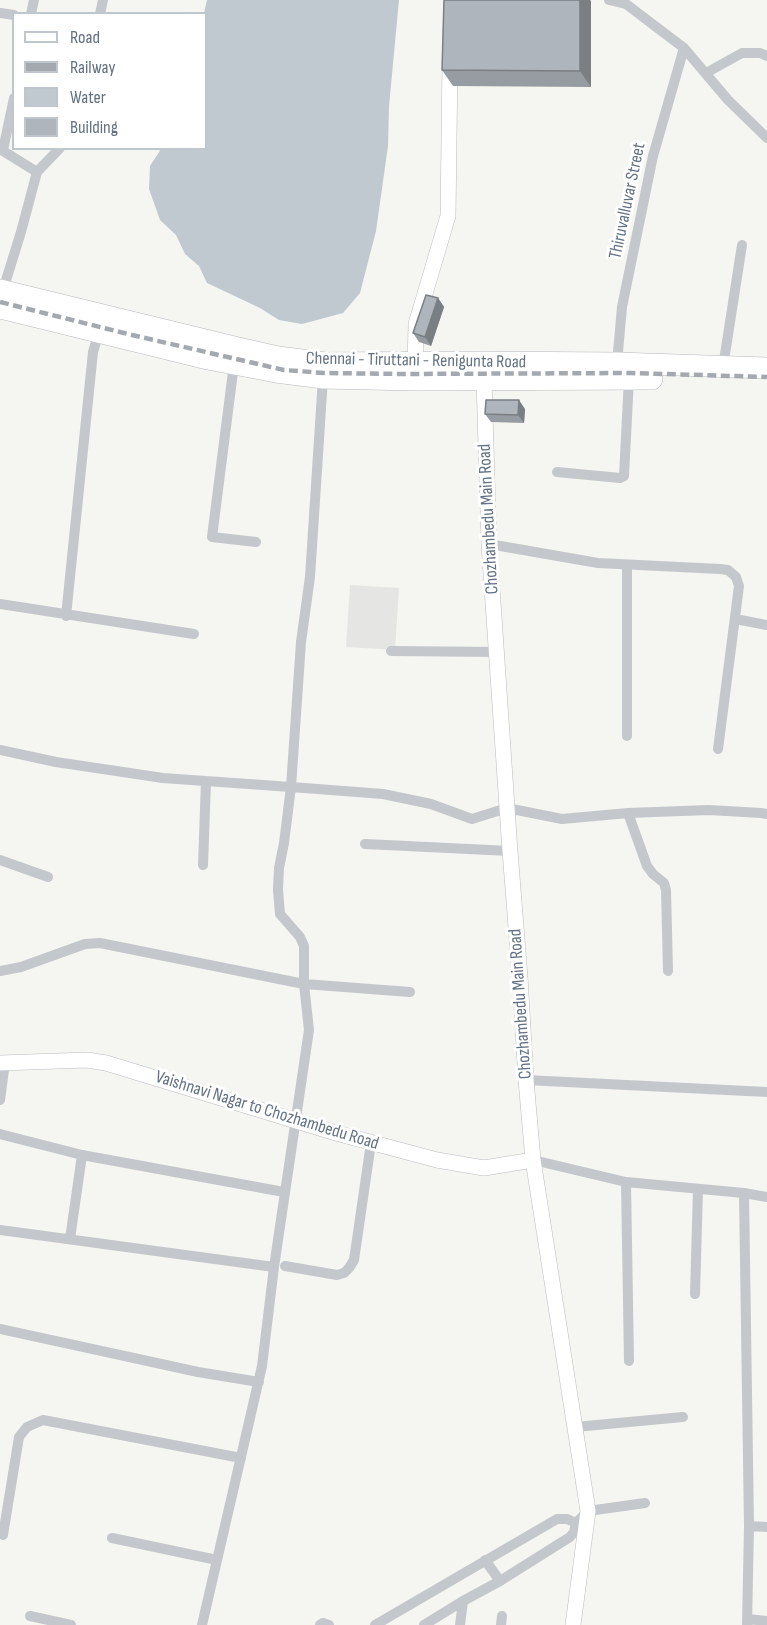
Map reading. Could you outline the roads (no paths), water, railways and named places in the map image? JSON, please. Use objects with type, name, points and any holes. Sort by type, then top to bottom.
[{"type":"highway","name":"Chennai - Tiruttani - Renigunta Road","points":[[1,296],[278,357],[325,363],[484,379],[623,370]]},
{"type":"highway","name":"Chennai - Tiruttani - Renigunta Road","points":[[1,296],[99,332],[208,359],[323,378],[415,371],[623,370],[657,371],[767,382]]},
{"type":"highway","name":"Chennai - Tiruttani - Renigunta Road","points":[[657,371],[723,367],[767,368]]},
{"type":"street","points":[[609,0],[624,2],[684,48],[728,100],[767,138]]},
{"type":"street","points":[[415,371],[416,324],[448,216],[450,48]]},
{"type":"street","name":"Thiruvalluvar Street","points":[[557,472],[620,478],[624,476],[622,307],[653,156],[684,48]]},
{"type":"street","points":[[706,73],[742,53],[760,53],[767,56]]},
{"type":"street","points":[[12,106],[1,149],[37,172]]},
{"type":"street","points":[[1,296],[37,172],[58,150]]},
{"type":"street","points":[[723,367],[742,245]]},
{"type":"street","points":[[66,615],[93,352],[99,332]]},
{"type":"street","points":[[234,364],[212,537],[256,543]]},
{"type":"street","points":[[202,1625],[262,1366],[279,1267],[284,1192],[309,1030],[304,984],[304,946],[300,937],[280,914],[278,890],[291,787],[301,642],[310,577],[323,378]]},
{"type":"street","name":"Chozhambedu Main Road","points":[[484,379],[489,544],[533,1160],[588,1511],[573,1625]]},
{"type":"street","points":[[489,544],[598,562],[728,570],[736,577],[738,586],[735,619],[718,749]]},
{"type":"street","points":[[627,565],[627,736]]},
{"type":"street","points":[[0,604],[194,634]]},
{"type":"street","points":[[735,619],[767,625]]},
{"type":"street","points":[[391,651],[496,652]]},
{"type":"street","points":[[0,750],[56,762],[151,777],[383,794],[431,804],[472,819],[507,808],[562,819],[628,813],[710,810],[767,814]]},
{"type":"street","points":[[203,865],[206,782]]},
{"type":"street","points":[[628,813],[646,866],[664,883],[666,890],[668,971]]},
{"type":"street","points":[[365,844],[510,851]]},
{"type":"street","points":[[0,860],[48,877]]},
{"type":"street","points":[[0,971],[21,967],[85,944],[100,943],[304,984],[410,992]]},
{"type":"street","name":"Vaishnavi Nagar to Chozhambedu Road","points":[[2,1062],[87,1060],[106,1063],[371,1143],[437,1160],[484,1168],[533,1160]]},
{"type":"street","points":[[0,1100],[2,1062]]},
{"type":"street","points":[[526,1080],[767,1092]]},
{"type":"street","points":[[0,1134],[82,1155],[284,1192]]},
{"type":"street","points":[[0,1230],[337,1275],[350,1268],[354,1260],[371,1143]]},
{"type":"street","points":[[70,1239],[82,1155]]},
{"type":"street","points":[[533,1160],[626,1182],[767,1197]]},
{"type":"street","points":[[626,1182],[629,1361]]},
{"type":"street","points":[[695,1294],[698,1189]]},
{"type":"street","points":[[744,1193],[749,1526],[747,1622],[767,1621]]},
{"type":"street","points":[[0,1329],[198,1372],[259,1382]]},
{"type":"street","points":[[575,1427],[683,1417]]},
{"type":"street","points":[[3,1535],[19,1437],[27,1427],[43,1420],[241,1458]]},
{"type":"street","points":[[424,1625],[570,1537],[576,1523],[588,1511],[645,1503]]},
{"type":"street","points":[[375,1625],[557,1519],[567,1519],[576,1523]]},
{"type":"street","points":[[749,1526],[767,1527]]},
{"type":"street","points":[[112,1538],[217,1560]]},
{"type":"street","points":[[485,1560],[500,1581]]},
{"type":"street","points":[[459,1625],[463,1601]]},
{"type":"street","points":[[30,1616],[71,1625]]},
{"type":"street","points":[[320,1625],[322,1623],[329,1625]]},
{"type":"water","points":[[207,0],[399,0],[389,106],[388,146],[376,231],[360,293],[343,313],[302,324],[279,320],[260,308],[207,283],[199,266],[185,254],[176,235],[160,220],[149,189],[150,166],[160,150],[207,150],[207,12],[204,12]]},
{"type":"railway","points":[[0,302],[284,370],[324,373],[631,373],[767,377]]}]
